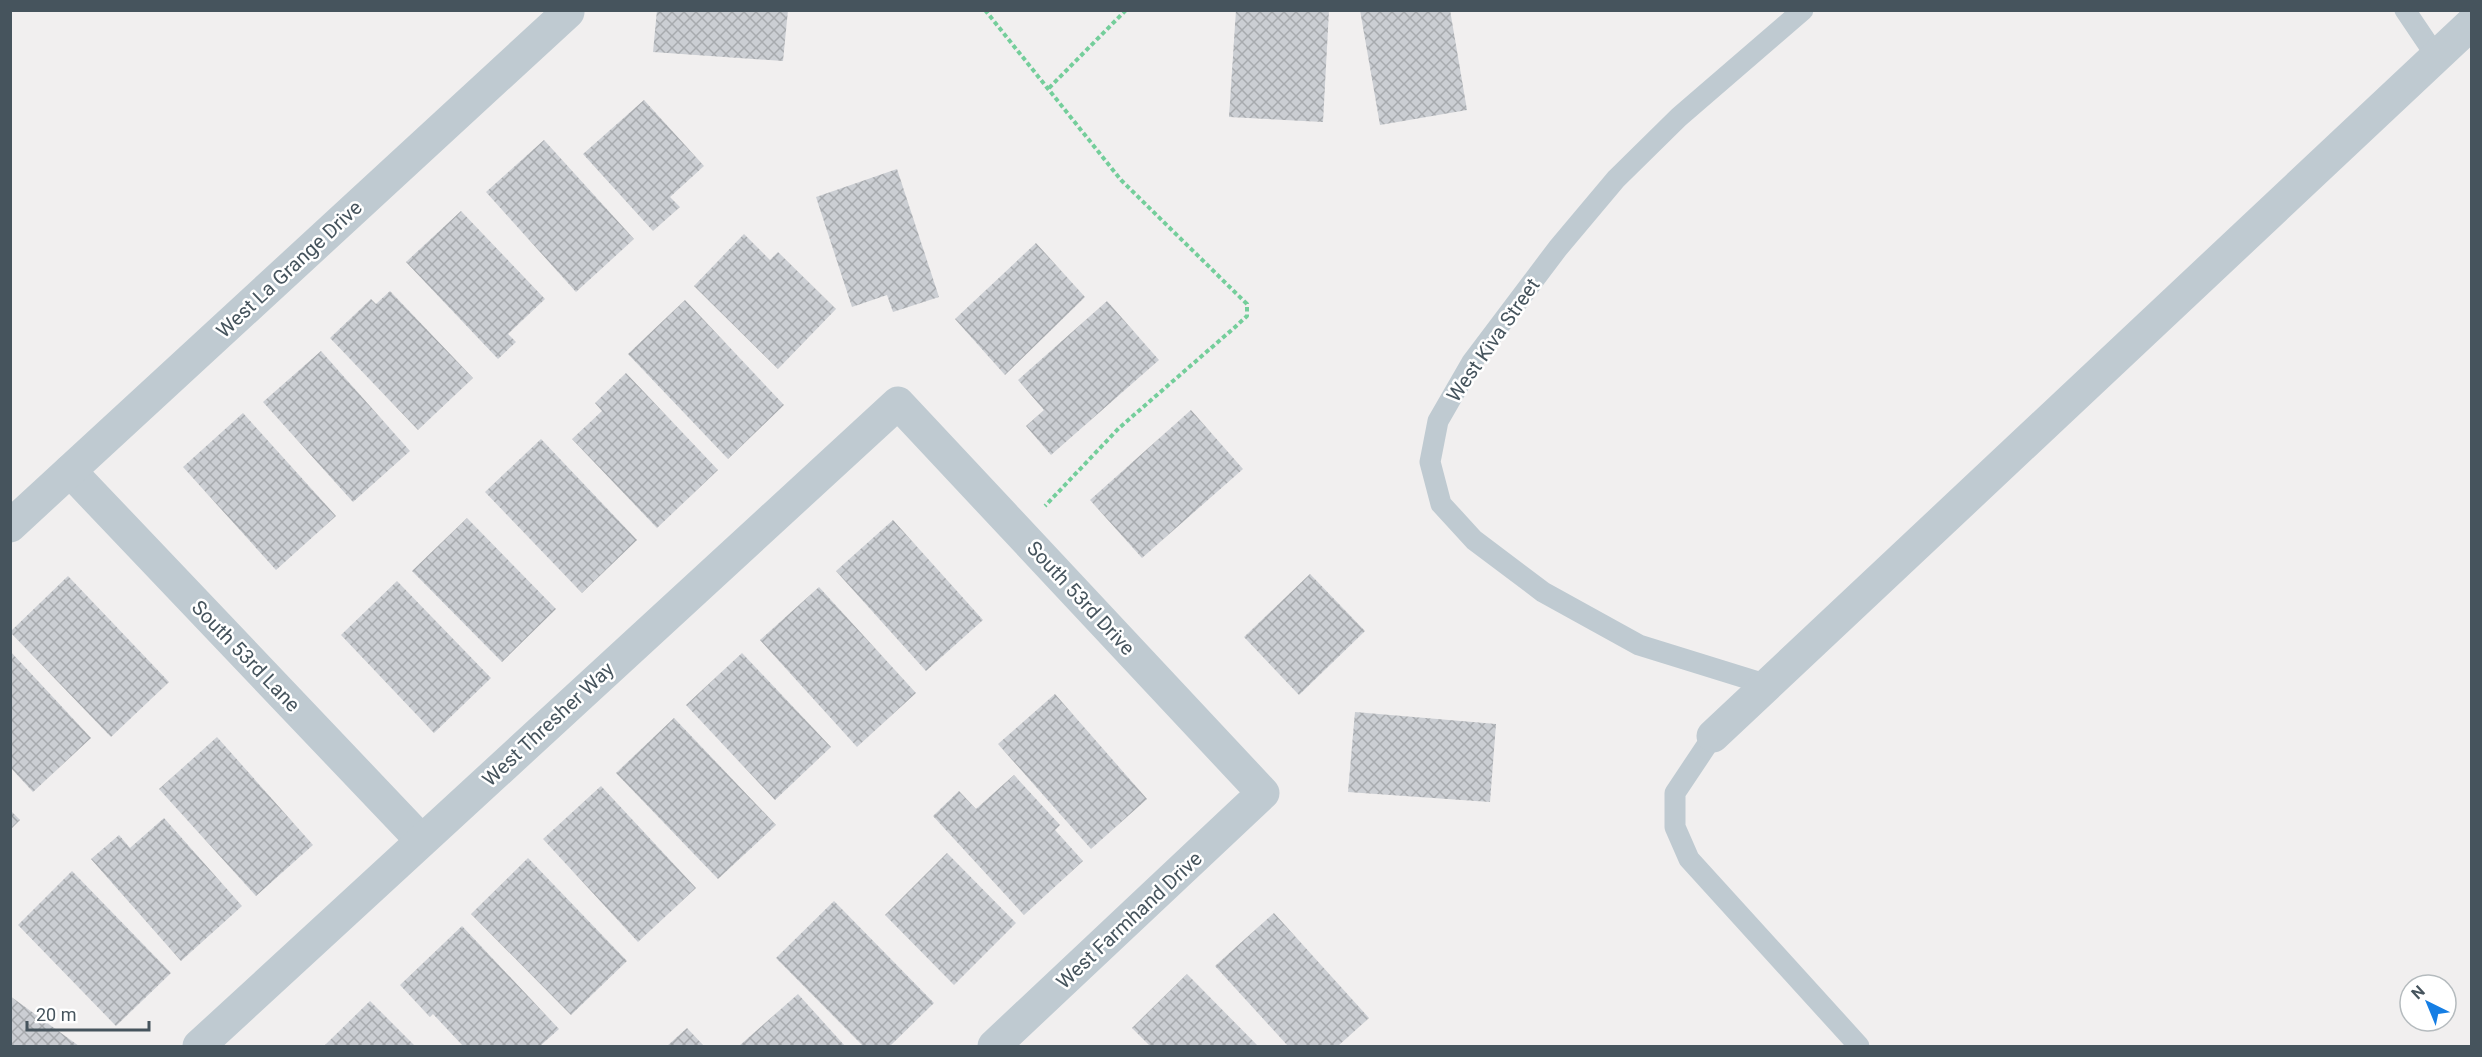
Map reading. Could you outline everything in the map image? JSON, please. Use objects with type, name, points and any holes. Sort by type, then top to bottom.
[{"type":"street","name":"West La Grange Drive","points":[[10,526],[568,11]]},
{"type":"street","points":[[1713,736],[2472,23]]},
{"type":"street","name":"South 53rd Drive","points":[[898,403],[1263,793]]},
{"type":"street","name":"West Thresher Way","points":[[199,1047],[421,840],[898,403]]},
{"type":"street","name":"South 53rd Lane","points":[[70,471],[421,840]]},
{"type":"street","name":"West Farmhand Drive","points":[[994,1047],[1263,793]]},
{"type":"lane","name":"West Kiva Street","points":[[1768,685],[1639,645],[1543,592],[1474,540],[1441,504],[1430,462],[1438,421],[1472,362],[1558,248],[1616,179],[1678,117],[1803,10]]},
{"type":"lane","points":[[2405,10],[2436,57]]},
{"type":"lane","points":[[1713,736],[1676,793],[1675,827],[1689,859],[1859,1047]]},
{"type":"path","points":[[985,10],[1121,180],[1247,304],[1247,316],[1119,428],[1019,533]]},
{"type":"path","points":[[1049,88],[1126,10]]},
{"type":"building","points":[[657,10],[788,10],[783,61],[653,52]]},
{"type":"building","points":[[1236,10],[1329,10],[1323,122],[1229,117]]},
{"type":"building","points":[[1360,10],[1450,10],[1467,110],[1380,125]]},
{"type":"building","points":[[644,100],[704,166],[670,197],[680,207],[653,231],[583,154]]},
{"type":"building","points":[[544,140],[634,239],[576,292],[486,192]]},
{"type":"building","points":[[897,169],[939,297],[893,312],[887,295],[852,307],[816,197]]},
{"type":"building","points":[[461,211],[545,299],[508,334],[516,342],[498,359],[406,262]]},
{"type":"building","points":[[744,234],[770,260],[778,252],[836,309],[778,369],[694,286]]},
{"type":"building","points":[[1036,243],[1085,297],[1005,375],[955,319]]},
{"type":"building","points":[[390,291],[473,378],[418,430],[330,338],[371,299],[376,304]]},
{"type":"building","points":[[685,300],[784,405],[728,459],[628,354]]},
{"type":"building","points":[[1107,301],[1159,360],[1051,455],[1026,426],[1044,410],[1018,380]]},
{"type":"building","points":[[321,351],[410,451],[353,502],[263,402]]},
{"type":"building","points":[[626,373],[718,470],[657,528],[572,439],[602,411],[595,403]]},
{"type":"building","points":[[1191,410],[1243,469],[1142,558],[1090,500]]},
{"type":"building","points":[[243,413],[336,516],[276,570],[183,467]]},
{"type":"building","points":[[541,439],[637,540],[582,593],[485,492]]},
{"type":"building","points":[[467,518],[556,609],[502,662],[412,571]]},
{"type":"building","points":[[893,520],[983,620],[926,671],[836,571]]},
{"type":"building","points":[[1310,574],[1365,631],[1299,695],[1244,637]]},
{"type":"building","points":[[68,576],[169,682],[111,737],[10,632]]},
{"type":"building","points":[[397,581],[491,678],[434,733],[341,635]]},
{"type":"building","points":[[819,587],[916,693],[857,747],[760,640]]},
{"type":"building","points":[[10,651],[91,738],[33,792],[10,767]]},
{"type":"building","points":[[742,653],[831,747],[775,800],[686,705]]},
{"type":"building","points":[[1055,694],[1147,799],[1091,849],[998,744]]},
{"type":"building","points":[[1355,712],[1496,724],[1490,802],[1348,792]]},
{"type":"building","points":[[674,718],[776,825],[718,879],[616,773]]},
{"type":"building","points":[[217,737],[313,845],[256,896],[159,789]]},
{"type":"building","points":[[1014,775],[1060,825],[1055,830],[1083,861],[1024,915],[933,816],[959,791],[976,809]]},
{"type":"building","points":[[601,786],[696,888],[638,942],[543,839]]},
{"type":"building","points":[[10,810],[20,820],[10,830]]},
{"type":"building","points":[[164,818],[242,906],[181,961],[91,859],[119,835],[130,848]]},
{"type":"building","points":[[947,853],[1016,923],[954,985],[885,915]]},
{"type":"building","points":[[528,858],[627,961],[571,1015],[471,914]]},
{"type":"building","points":[[72,871],[171,973],[116,1026],[18,925]]},
{"type":"building","points":[[834,901],[934,1003],[890,1046],[863,1046],[776,958]]},
{"type":"building","points":[[1274,913],[1369,1018],[1338,1046],[1288,1046],[1215,966]]},
{"type":"building","points":[[462,926],[559,1029],[540,1046],[463,1046],[433,1014],[430,1017],[400,985]]},
{"type":"building","points":[[1187,974],[1258,1046],[1150,1046],[1132,1028]]},
{"type":"building","points":[[798,994],[845,1046],[739,1046]]},
{"type":"building","points":[[10,996],[79,1046],[10,1046]]},
{"type":"building","points":[[370,1001],[415,1046],[324,1046]]},
{"type":"building","points":[[687,1028],[704,1046],[667,1046]]}]
